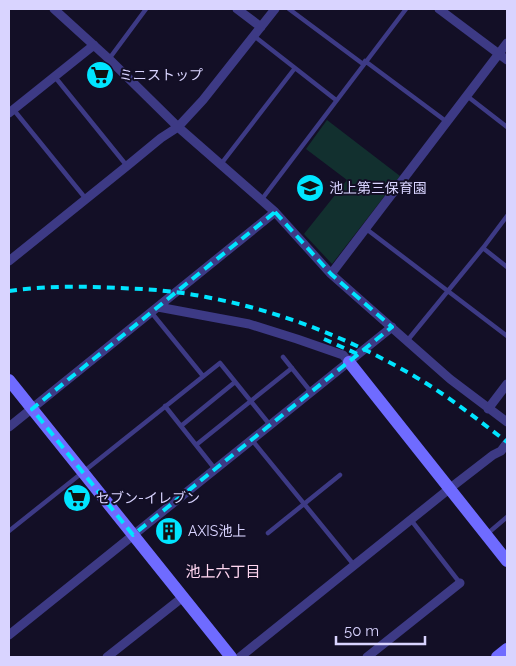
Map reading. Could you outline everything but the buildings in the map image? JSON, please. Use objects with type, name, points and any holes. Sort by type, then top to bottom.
[{"type":"street","points":[[54,9],[109,59],[178,127],[262,199],[330,274],[450,379],[507,422]]},
{"type":"street","points":[[237,9],[261,27]]},
{"type":"street","points":[[9,261],[161,138],[178,127],[203,100],[275,9]]},
{"type":"street","points":[[439,9],[507,60]]},
{"type":"street","points":[[330,274],[507,43]]},
{"type":"street","points":[[11,111],[94,45]]},
{"type":"street","points":[[9,427],[275,212]]},
{"type":"street","points":[[154,309],[249,324],[342,355],[507,561]]},
{"type":"street","points":[[9,635],[392,327]]},
{"type":"street","points":[[9,380],[231,657]]},
{"type":"street","points":[[488,409],[507,384]]},
{"type":"street","points":[[240,657],[449,489],[501,451],[507,443]]},
{"type":"street","points":[[367,657],[460,583]]},
{"type":"street","points":[[108,657],[183,597]]},
{"type":"street","points":[[497,657],[507,649]]},
{"type":"lane","points":[[109,59],[146,9]]},
{"type":"lane","points":[[289,9],[447,122]]},
{"type":"lane","points":[[262,199],[406,9]]},
{"type":"lane","points":[[254,36],[336,100]]},
{"type":"lane","points":[[220,164],[295,68]]},
{"type":"lane","points":[[54,76],[127,166]]},
{"type":"lane","points":[[467,96],[507,127]]},
{"type":"lane","points":[[11,111],[86,199]]},
{"type":"lane","points":[[407,341],[507,216]]},
{"type":"lane","points":[[365,228],[507,336]]},
{"type":"lane","points":[[483,248],[507,267]]},
{"type":"lane","points":[[154,309],[203,376]]},
{"type":"lane","points":[[283,357],[311,392]]},
{"type":"lane","points":[[9,531],[220,363],[270,425]]},
{"type":"lane","points":[[196,445],[292,368]]},
{"type":"lane","points":[[181,426],[235,382]]},
{"type":"lane","points":[[165,406],[215,469]]},
{"type":"lane","points":[[252,440],[354,565]]},
{"type":"lane","points":[[268,532],[340,475]]},
{"type":"lane","points":[[486,535],[507,517]]},
{"type":"lane","points":[[411,520],[460,583]]},
{"type":"highlighted area","points":[[275,212],[331,274],[392,327],[133,535],[32,409]]},
{"type":"green space","points":[[327,120],[400,176],[332,264],[304,234],[347,180],[306,149]]},
{"type":"railway","points":[[9,291],[64,287],[152,290],[195,295],[261,310],[339,338],[389,362],[462,407],[507,442]]},
{"type":"railway","points":[[324,339],[362,356]]},
{"type":"place","name":"ミニストップ","points":[[100,75]]},
{"type":"place","name":"池上第三保育園","points":[[310,188]]},
{"type":"place","name":"セブン-イレブン","points":[[77,498]]},
{"type":"place","name":"AXIS池上","points":[[169,531]]},
{"type":"district","name":"池上六丁目","points":[[223,572]]}]
